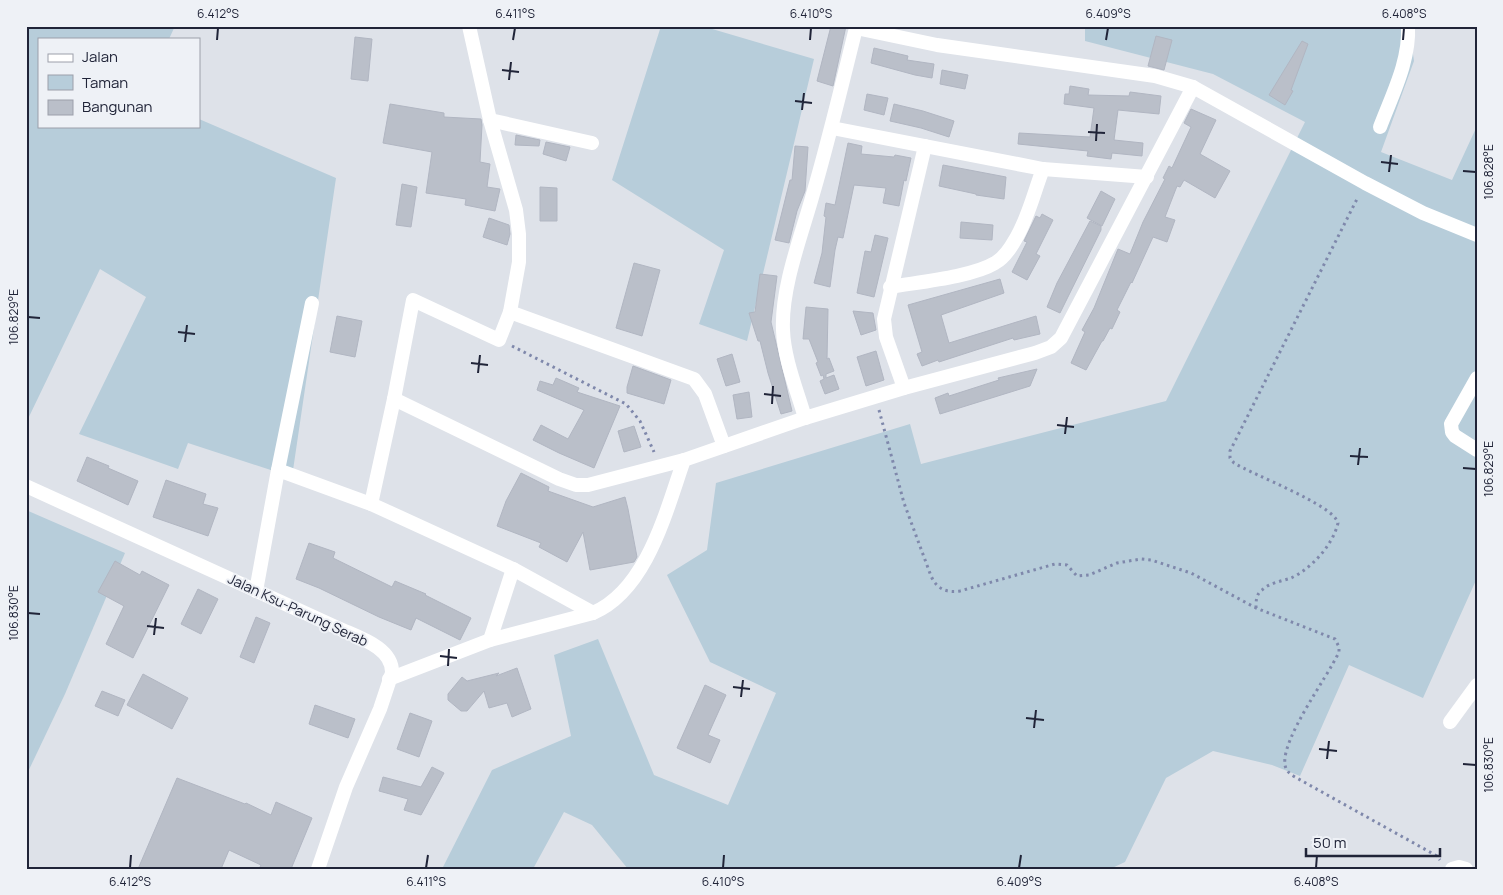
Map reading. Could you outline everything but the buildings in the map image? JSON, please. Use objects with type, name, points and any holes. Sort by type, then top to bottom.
[{"type":"street","points":[[371,504],[413,300],[499,340],[510,312],[519,262],[519,234],[516,210],[490,120],[469,26]]},
{"type":"street","points":[[1380,127],[1408,47],[1408,26]]},
{"type":"street","points":[[805,418],[784,344],[783,315],[789,277],[832,128],[856,27],[937,45],[1155,76],[1193,87],[1365,183],[1423,213],[1477,235]]},
{"type":"street","points":[[394,399],[567,482],[588,485],[684,460],[805,418],[904,388],[1035,353],[1056,343],[1061,338],[1193,87]]},
{"type":"street","points":[[490,120],[592,143]]},
{"type":"street","points":[[832,128],[1043,169],[1147,177]]},
{"type":"street","points":[[904,388],[884,329],[885,311],[925,146]]},
{"type":"street","points":[[890,287],[968,273],[994,264],[1001,258],[1021,230],[1043,169]]},
{"type":"street","points":[[256,591],[312,303]]},
{"type":"street","points":[[510,312],[694,379],[704,394],[724,446]]},
{"type":"street","points":[[1477,378],[1451,424],[1452,432],[1455,436],[1477,450]]},
{"type":"street","points":[[389,679],[490,640],[593,613],[604,608],[630,583],[646,559],[662,523],[684,460]]},
{"type":"street","points":[[278,470],[371,504],[513,569],[593,613]]},
{"type":"street","name":"Jalan Ksu-Parung Serab","points":[[26,486],[338,628],[381,650],[390,661],[392,667],[380,709],[346,787],[318,869]]},
{"type":"street","points":[[490,640],[513,569]]},
{"type":"street","points":[[1450,722],[1477,685]]},
{"type":"street","points":[[1447,866],[1466,869]]},
{"type":"path","points":[[1256,608],[1257,598],[1262,590],[1303,572],[1317,560],[1335,532],[1338,523],[1335,516],[1318,505],[1234,463],[1231,460],[1230,451],[1365,183]]},
{"type":"path","points":[[499,340],[626,404],[640,421],[660,466]]},
{"type":"path","points":[[875,397],[904,503],[930,576],[937,587],[948,592],[960,590],[1045,566],[1060,564],[1067,565],[1077,576],[1086,576],[1117,563],[1141,559],[1158,562],[1191,573],[1256,608],[1335,639],[1339,647],[1337,657],[1301,716],[1287,750],[1286,769],[1295,777],[1437,856],[1447,866]]},
{"type":"green space","points":[[26,26],[175,26],[169,38],[38,38],[38,128],[200,128],[200,119],[336,178],[292,477],[188,443],[178,469],[79,434],[146,297],[100,269],[26,423]]},
{"type":"green space","points":[[661,26],[702,26],[814,59],[747,341],[699,324],[724,250],[612,180]]},
{"type":"green space","points":[[1085,26],[1409,26],[1414,61],[1381,152],[1452,180],[1477,126],[1477,578],[1423,698],[1349,665],[1300,776],[1272,765],[1213,751],[1166,778],[1125,862],[1110,869],[628,869],[592,825],[564,812],[533,869],[442,869],[492,770],[571,736],[554,655],[598,639],[654,775],[728,805],[776,693],[710,662],[667,575],[707,550],[716,483],[910,424],[921,464],[1166,401],[1305,122],[1213,74],[1085,41]]},
{"type":"green space","points":[[26,510],[125,553],[65,694],[26,776]]}]
